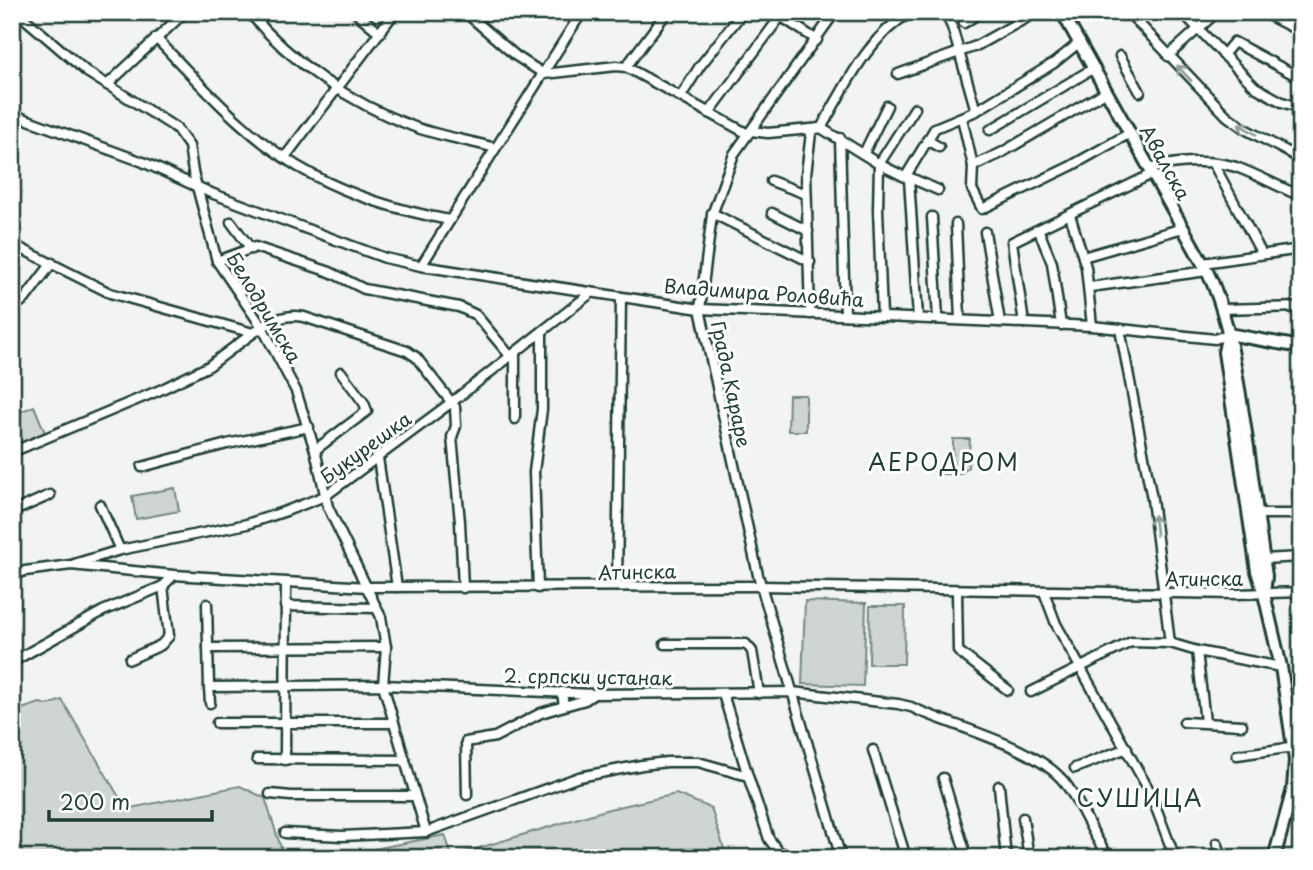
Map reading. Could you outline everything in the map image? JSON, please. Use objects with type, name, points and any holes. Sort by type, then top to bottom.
[{"type":"main road","name":"Авалска","points":[[1062,12],[1205,267],[1221,309],[1244,424],[1264,559],[1265,594]]},
{"type":"main road","name":"Авалска","points":[[1228,334],[1224,352],[1226,369],[1257,571],[1265,594],[1296,741],[1298,772],[1275,858]]},
{"type":"main road","name":"Владимира Роловића","points":[[1228,334],[1301,347]]},
{"type":"street","points":[[107,85],[185,12]]},
{"type":"street","points":[[249,12],[276,41],[336,88],[413,126],[495,148]]},
{"type":"street","points":[[355,12],[380,33]]},
{"type":"street","points":[[285,157],[396,12]]},
{"type":"street","points":[[465,12],[516,56],[544,74],[626,67],[750,133],[821,128],[879,164],[938,190]]},
{"type":"street","points":[[421,266],[580,16],[568,12]]},
{"type":"street","points":[[626,67],[667,12]]},
{"type":"street","points":[[681,96],[700,66],[743,12]]},
{"type":"street","name":"Града Караре","points":[[835,12],[734,154],[712,213],[700,309],[761,586],[841,858]]},
{"type":"street","points":[[810,314],[806,162],[811,133],[821,128],[873,44],[893,22],[911,12]]},
{"type":"street","points":[[945,12],[952,27],[976,111]]},
{"type":"street","points":[[964,23],[981,12]]},
{"type":"street","points":[[898,74],[985,42],[1037,12]]},
{"type":"street","points":[[1128,12],[1227,116],[1244,129],[1301,159]]},
{"type":"street","points":[[1182,12],[1255,87],[1282,102],[1301,108]]},
{"type":"street","points":[[1168,56],[1217,12]]},
{"type":"street","points":[[1262,12],[1301,32]]},
{"type":"street","points":[[12,22],[19,13]]},
{"type":"street","name":"Белодримска","points":[[19,13],[75,62],[176,128],[189,145],[196,185],[217,261],[262,327],[291,382],[309,427],[325,496],[333,518],[376,608],[386,647],[383,685]]},
{"type":"street","points":[[709,113],[777,14],[817,40]]},
{"type":"street","points":[[156,38],[232,115],[311,174],[363,197],[405,211],[449,220]]},
{"type":"street","points":[[918,318],[907,177],[927,140],[935,128],[976,111],[1054,63],[1080,42]]},
{"type":"street","points":[[1223,55],[1234,42],[1293,74]]},
{"type":"street","points":[[1120,56],[1140,92]]},
{"type":"street","points":[[990,130],[1094,68]]},
{"type":"street","points":[[973,166],[1001,153],[1107,91]]},
{"type":"street","points":[[12,103],[15,107],[13,115],[143,162],[196,185]]},
{"type":"street","points":[[864,153],[887,106]]},
{"type":"street","points":[[882,317],[879,164],[915,108]]},
{"type":"street","points":[[962,118],[973,166],[972,189],[982,209],[1130,133]]},
{"type":"street","points":[[840,138],[845,315]]},
{"type":"street","points":[[927,140],[939,147]]},
{"type":"street","points":[[1024,323],[1012,242],[1039,231],[1151,172],[1176,163],[1213,163],[1236,167],[1301,196]]},
{"type":"street","points":[[1213,163],[1262,254]]},
{"type":"street","points":[[771,181],[807,194]]},
{"type":"street","name":"Владимира Роловића","points":[[196,185],[385,258],[421,266],[700,309],[1092,326],[1215,339],[1228,334]]},
{"type":"street","points":[[712,213],[810,262]]},
{"type":"street","points":[[772,213],[808,231]]},
{"type":"street","points":[[1070,215],[1090,287],[1092,326]]},
{"type":"street","points":[[932,217],[938,319]]},
{"type":"street","points":[[231,222],[251,249]]},
{"type":"street","points":[[956,224],[960,320]]},
{"type":"street","points":[[1083,257],[1183,229]]},
{"type":"street","points":[[1039,231],[1052,264],[1061,325]]},
{"type":"street","points":[[985,232],[1000,322]]},
{"type":"street","points":[[12,244],[110,293],[253,332]]},
{"type":"street","points":[[217,261],[256,247],[330,272],[364,289],[459,307],[476,315],[513,355],[514,418]]},
{"type":"street","points":[[1090,287],[1262,254],[1301,250]]},
{"type":"street","points":[[12,308],[25,299],[52,263]]},
{"type":"street","name":"Букурешка","points":[[71,565],[120,550],[247,524],[325,496],[592,293]]},
{"type":"street","points":[[617,586],[621,297]]},
{"type":"street","points":[[1221,309],[1301,307]]},
{"type":"street","points":[[12,452],[160,390],[209,366],[275,318],[297,315],[407,351],[416,358],[452,402],[456,420],[453,437],[463,588]]},
{"type":"street","points":[[1120,329],[1146,467],[1170,643]]},
{"type":"street","points":[[538,588],[534,472],[542,409],[542,333]]},
{"type":"street","points":[[315,450],[367,411],[341,372]]},
{"type":"street","points":[[142,467],[227,444],[309,427]]},
{"type":"street","points":[[378,458],[397,587]]},
{"type":"street","points":[[12,512],[50,495]]},
{"type":"street","points":[[100,505],[120,550]]},
{"type":"street","points":[[1257,514],[1301,514]]},
{"type":"street","points":[[1264,559],[1301,556]]},
{"type":"street","points":[[92,558],[92,563],[99,569]]},
{"type":"street","name":"Атинска","points":[[12,575],[71,565],[286,584],[367,587],[761,586],[1044,592],[1301,592]]},
{"type":"street","points":[[12,662],[103,611],[163,586],[174,575]]},
{"type":"street","points":[[285,760],[286,584]]},
{"type":"street","points":[[130,659],[161,645],[169,636],[163,586]]},
{"type":"street","points":[[957,591],[957,647],[960,654],[1008,690]]},
{"type":"street","points":[[1044,592],[1052,615],[1150,792],[1175,858]]},
{"type":"street","points":[[207,604],[209,703]]},
{"type":"street","points":[[285,606],[376,608]]},
{"type":"street","points":[[1031,692],[1081,669],[1127,642],[1170,643],[1197,651],[1281,667]]},
{"type":"street","points":[[665,643],[746,644],[752,651],[759,693]]},
{"type":"street","points":[[208,648],[386,647]]},
{"type":"street","points":[[1197,651],[1205,722]]},
{"type":"street","points":[[383,685],[426,832]]},
{"type":"street","name":"2. српски устанак","points":[[209,687],[383,685],[593,694],[792,692],[911,707],[1034,758],[1065,783],[1107,855]]},
{"type":"street","points":[[562,692],[564,706]]},
{"type":"street","points":[[467,795],[465,747],[468,741],[495,737],[541,713],[585,700],[593,694]]},
{"type":"street","points":[[723,694],[769,839],[780,853],[793,858]]},
{"type":"street","points":[[1184,722],[1242,725]]},
{"type":"street","points":[[217,723],[394,723]]},
{"type":"street","points":[[1237,755],[1296,741]]},
{"type":"street","points":[[1075,768],[1127,748]]},
{"type":"street","points":[[873,750],[906,858]]},
{"type":"street","points":[[257,759],[405,760]]},
{"type":"street","points":[[285,833],[342,836],[426,832],[579,777],[667,762],[698,762],[748,776]]},
{"type":"street","points":[[943,778],[967,858]]},
{"type":"street","points":[[999,786],[1006,858]]},
{"type":"street","points":[[270,794],[414,796]]},
{"type":"street","points":[[1023,818],[1029,858]]},
{"type":"street","points":[[1217,843],[1223,858]]},
{"type":"street","points":[[1091,858],[1107,855]]},
{"type":"shaded area","points":[[789,395],[806,395],[806,431],[788,431]]},
{"type":"shaded area","points":[[34,406],[46,435],[12,447],[12,408],[15,414]]},
{"type":"shaded area","points":[[953,439],[970,439],[968,467],[960,474],[936,474],[935,470],[953,468]]},
{"type":"shaded area","points":[[175,488],[179,511],[136,519],[132,496]]},
{"type":"shaded area","points":[[805,601],[866,603],[863,686],[802,684]]},
{"type":"shaded area","points":[[870,606],[905,606],[904,664],[869,664]]},
{"type":"shaded area","points":[[62,700],[126,809],[240,786],[265,798],[283,854],[339,856],[445,835],[452,856],[609,809],[676,794],[711,808],[727,858],[12,858],[12,712],[40,703],[48,705]]},
{"type":"district","name":"АЕРОДРОМ","points":[[944,461]]},
{"type":"district","name":"СУШИЦА","points":[[1140,797]]}]
